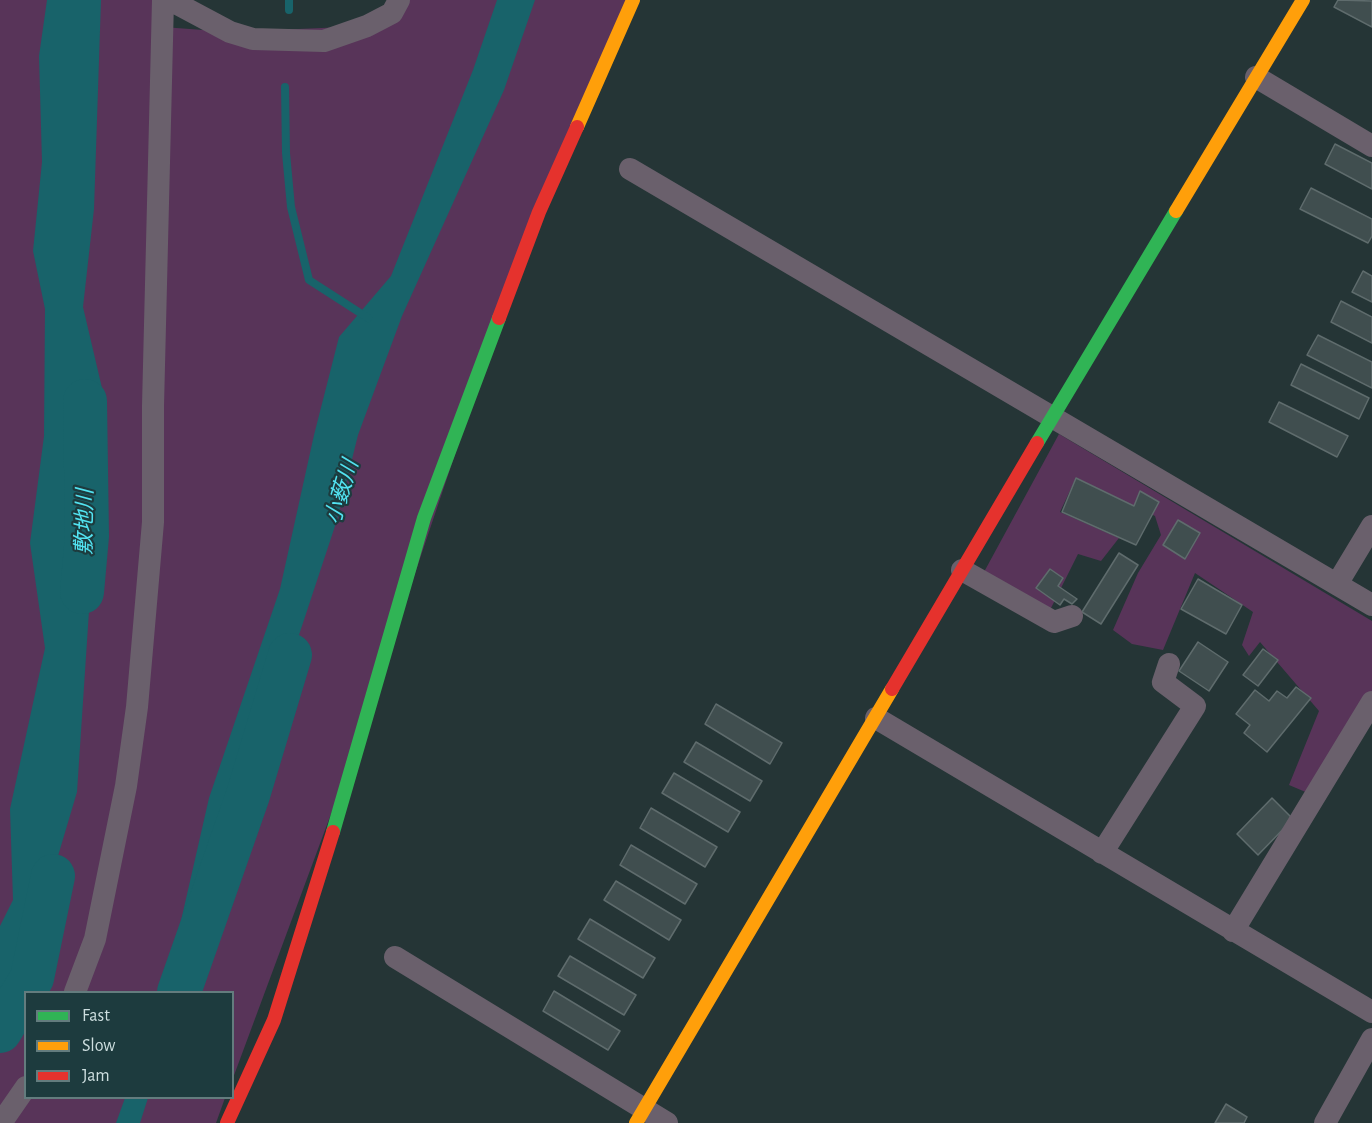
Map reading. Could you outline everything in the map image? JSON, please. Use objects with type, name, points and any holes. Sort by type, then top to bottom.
[{"type":"street","points":[[76,991],[95,939],[126,786],[137,707],[153,522],[153,406],[163,0]]},
{"type":"street","points":[[170,0],[230,32],[253,39],[324,41],[367,27],[392,13],[399,0]]},
{"type":"street","points":[[227,1123],[274,1020],[317,886],[424,518],[539,212],[633,0]]},
{"type":"street","points":[[640,1116],[1052,417],[1303,0]]},
{"type":"street","points":[[1256,77],[1372,146]]},
{"type":"street","points":[[630,169],[1372,605]]},
{"type":"street","points":[[1337,584],[1372,526]]},
{"type":"street","points":[[962,570],[1054,622],[1071,616]]},
{"type":"street","points":[[1102,854],[1195,706],[1163,681],[1169,664]]},
{"type":"street","points":[[1233,932],[1372,702]]},
{"type":"street","points":[[876,718],[1233,932],[1372,1012]]},
{"type":"street","points":[[395,957],[640,1116],[667,1123]]},
{"type":"street","points":[[1325,1123],[1372,1039]]},
{"type":"street","points":[[1,1123],[24,1090]]},
{"type":"shaded area","points":[[0,0],[164,0],[163,27],[230,32],[367,26],[399,0],[636,0],[517,270],[364,725],[234,1075],[234,991],[24,991],[24,1099],[225,1099],[216,1123],[0,1123]]},
{"type":"shaded area","points":[[1059,434],[1372,621],[1372,691],[1315,796],[1289,785],[1319,711],[1260,642],[1249,656],[1242,645],[1253,612],[1195,573],[1163,650],[1132,644],[1113,630],[1138,573],[1161,535],[1155,516],[1076,478],[1060,512],[1119,538],[1101,561],[1078,554],[1050,610],[984,572]]},
{"type":"water","points":[[47,0],[101,0],[94,209],[83,307],[102,388],[86,462],[87,536],[91,581],[77,792],[58,856],[32,978],[0,1029],[0,926],[13,900],[10,809],[45,648],[30,543],[44,436],[45,309],[33,251],[42,162],[39,56]]},
{"type":"water","points":[[497,0],[535,0],[504,90],[402,316],[358,435],[337,520],[181,991],[161,991],[172,960],[209,798],[280,589],[314,435],[339,337],[391,276],[473,70]]},
{"type":"water","points":[[125,1099],[148,1099],[140,1123],[116,1123]]},
{"type":"building","points":[[1338,0],[1372,1],[1372,27],[1334,7]]},
{"type":"building","points":[[1335,144],[1372,163],[1372,189],[1325,164]]},
{"type":"building","points":[[1311,188],[1372,219],[1372,236],[1368,243],[1300,209]]},
{"type":"building","points":[[1363,271],[1372,276],[1372,302],[1352,292]]},
{"type":"building","points":[[1341,301],[1372,317],[1372,343],[1331,322]]},
{"type":"building","points":[[1318,335],[1372,362],[1372,388],[1307,355]]},
{"type":"building","points":[[1301,364],[1369,398],[1359,419],[1291,385]]},
{"type":"building","points":[[1279,402],[1348,436],[1337,457],[1269,422]]},
{"type":"building","points":[[1076,478],[1134,506],[1140,491],[1159,502],[1136,545],[1062,512]]},
{"type":"building","points":[[1178,520],[1200,533],[1185,559],[1163,545]]},
{"type":"building","points":[[1119,553],[1138,565],[1101,624],[1082,612]]},
{"type":"building","points":[[1050,569],[1063,578],[1058,586],[1077,599],[1072,604],[1064,599],[1060,605],[1036,588]]},
{"type":"building","points":[[1198,579],[1242,605],[1226,634],[1181,609]]},
{"type":"building","points":[[1198,642],[1228,662],[1209,691],[1179,671]]},
{"type":"building","points":[[1263,649],[1278,660],[1258,686],[1243,675]]},
{"type":"building","points":[[1296,687],[1311,698],[1267,752],[1244,733],[1250,725],[1236,714],[1255,690],[1269,701],[1277,691],[1287,698]]},
{"type":"building","points":[[716,704],[782,743],[770,764],[705,724]]},
{"type":"building","points":[[696,742],[762,781],[750,801],[684,762]]},
{"type":"building","points":[[674,773],[740,812],[728,832],[662,793]]},
{"type":"building","points":[[1272,798],[1293,819],[1258,855],[1237,834]]},
{"type":"building","points":[[651,808],[717,847],[705,867],[640,828]]},
{"type":"building","points":[[631,845],[697,884],[685,904],[620,865]]},
{"type":"building","points":[[616,881],[681,920],[669,940],[604,900]]},
{"type":"building","points":[[590,919],[655,958],[643,978],[578,939]]},
{"type":"building","points":[[570,956],[636,995],[624,1015],[558,976]]},
{"type":"building","points":[[554,991],[620,1031],[608,1050],[543,1011]]},
{"type":"building","points":[[1226,1104],[1247,1117],[1244,1123],[1215,1123]]},
{"type":"waterway","points":[[289,0],[289,10]]},
{"type":"waterway","points":[[285,87],[286,153],[291,207],[309,280],[368,318]]},
{"type":"waterway","name":"敷地川","points":[[82,592],[87,536],[85,401]]},
{"type":"waterway","name":"小薮川","points":[[179,991],[248,795],[290,655]]},
{"type":"waterway","name":"敷地川","points":[[24,991],[32,978],[53,876]]},
{"type":"waterway","name":"敷地川","points":[[0,1031],[24,991]]},
{"type":"traffic: fast","points":[[1037,443],[1176,211]]},
{"type":"traffic: fast","points":[[333,832],[424,518],[499,318]]},
{"type":"traffic: slow","points":[[577,127],[633,0]]},
{"type":"traffic: slow","points":[[1176,211],[1303,0]]},
{"type":"traffic: slow","points":[[636,1123],[892,689]]},
{"type":"traffic: jam","points":[[499,318],[539,212],[577,127]]},
{"type":"traffic: jam","points":[[892,689],[1037,443]]},
{"type":"traffic: jam","points":[[227,1123],[274,1020],[333,832]]}]
